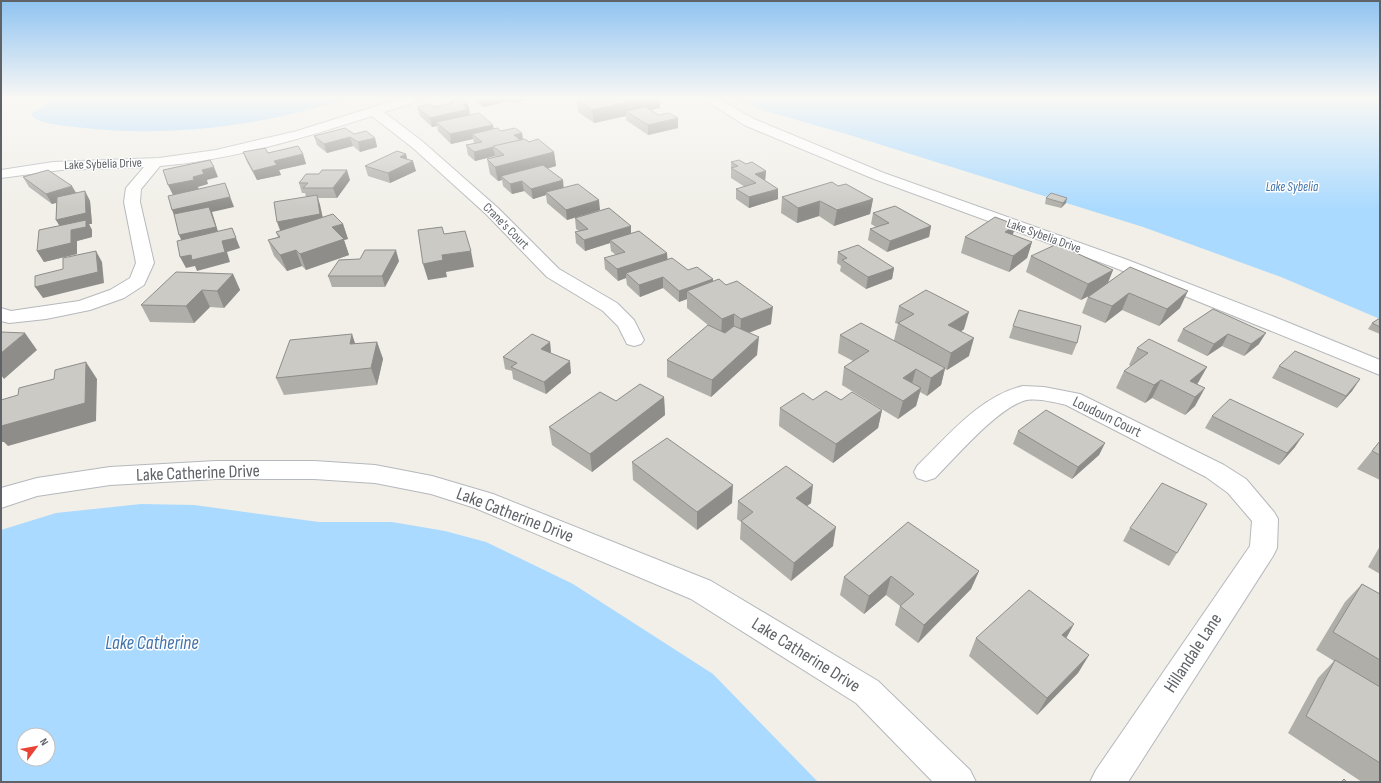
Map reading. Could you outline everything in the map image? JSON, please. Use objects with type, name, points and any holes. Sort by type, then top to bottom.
[{"type":"street","name":"Lake Sybelia Drive","points":[[1,174],[69,165],[155,163],[223,153],[286,136]]},
{"type":"street","name":"Crane's Court","points":[[406,136],[492,211],[553,273],[610,307],[627,324],[634,340]]},
{"type":"street","name":"Lake Sybelia Drive","points":[[782,136],[879,176],[1119,263],[1265,320],[1380,368]]},
{"type":"street","points":[[1,314],[9,317],[46,314],[83,306],[117,294],[138,280],[145,263],[132,202],[134,188],[155,163]]},
{"type":"street","name":"Loudoun Court","points":[[926,472],[998,405],[1018,394],[1047,394],[1072,399],[1216,471],[1236,486],[1265,519]]},
{"type":"street","name":"Lake Catherine Drive","points":[[1,498],[37,487],[110,476],[216,470],[332,471],[374,474],[432,485],[484,501],[701,590],[867,692],[958,782]]},
{"type":"street","name":"Hillandale Lane","points":[[1108,782],[1263,548],[1265,519]]},
{"type":"water","name":"Lake Sybelia","points":[[851,136],[1380,136],[1380,319],[1281,277],[1143,227]]},
{"type":"water","name":"Lake Catherine","points":[[141,504],[194,505],[319,522],[392,522],[445,531],[486,542],[573,584],[713,674],[818,782],[1,782],[1,530],[56,513]]},
{"type":"building","points":[[314,136],[372,136],[375,138],[358,142],[350,137],[324,144]]},
{"type":"building","points":[[474,136],[515,136],[520,140],[474,152],[466,145],[482,142]]},
{"type":"building","points":[[525,139],[529,142],[538,139],[554,152],[495,167],[487,159],[504,155],[493,146]]},
{"type":"building","points":[[298,146],[303,154],[274,161],[277,165],[253,171],[243,152],[265,148],[268,153]]},
{"type":"building","points":[[397,151],[406,154],[400,157],[413,161],[388,173],[365,166]]},
{"type":"building","points":[[210,160],[214,167],[202,170],[204,174],[193,177],[194,180],[168,185],[163,170]]},
{"type":"building","points":[[739,160],[746,164],[752,162],[766,171],[755,174],[778,189],[749,197],[736,189],[756,183],[731,168],[738,166],[731,162]]},
{"type":"building","points":[[543,165],[563,180],[531,189],[522,181],[510,184],[501,176]]},
{"type":"building","points":[[48,170],[72,186],[46,194],[23,177]]},
{"type":"building","points":[[322,170],[347,170],[333,188],[303,188],[308,183],[299,183],[306,174],[319,174]]},
{"type":"building","points":[[832,182],[838,186],[846,184],[873,199],[837,210],[820,201],[798,208],[782,197]]},
{"type":"building","points":[[225,183],[230,197],[172,210],[168,196]]},
{"type":"building","points":[[578,184],[599,200],[566,210],[546,192]]},
{"type":"building","points":[[85,191],[86,213],[56,220],[57,197]]},
{"type":"building","points":[[1051,193],[1067,198],[1063,203],[1046,198]]},
{"type":"building","points":[[317,195],[320,214],[277,222],[274,202]]},
{"type":"building","points":[[895,206],[931,226],[890,241],[870,229],[889,223],[873,213]]},
{"type":"building","points":[[209,207],[216,227],[179,235],[174,214]]},
{"type":"building","points":[[609,208],[631,226],[584,240],[575,232],[588,229],[575,218]]},
{"type":"building","points":[[333,214],[343,224],[332,227],[344,239],[300,254],[296,250],[280,255],[268,240],[280,237],[276,232]]},
{"type":"building","points":[[995,217],[1016,225],[1005,232],[1032,242],[1013,256],[965,237]]},
{"type":"building","points":[[86,220],[86,227],[71,230],[71,243],[37,251],[39,230]]},
{"type":"building","points":[[442,227],[444,234],[465,231],[471,251],[442,255],[443,260],[423,264],[418,230]]},
{"type":"building","points":[[232,228],[236,238],[222,241],[225,252],[192,260],[191,255],[180,257],[177,241]]},
{"type":"building","points":[[639,231],[667,253],[617,269],[604,258],[625,252],[610,240]]},
{"type":"building","points":[[1057,244],[1113,270],[1088,284],[1031,256]]},
{"type":"building","points":[[858,245],[894,268],[868,277],[842,260],[847,258],[838,252]]},
{"type":"building","points":[[365,250],[396,250],[382,276],[328,276],[339,260],[360,259]]},
{"type":"building","points":[[96,251],[98,272],[35,287],[35,276],[63,269],[63,258]]},
{"type":"building","points":[[672,258],[688,270],[697,267],[713,279],[679,291],[663,277],[639,285],[626,273]]},
{"type":"building","points":[[1130,267],[1188,291],[1167,309],[1129,293],[1112,306],[1088,297]]},
{"type":"building","points":[[176,272],[233,274],[217,291],[202,290],[186,306],[141,305]]},
{"type":"building","points":[[719,279],[726,285],[737,281],[773,307],[741,319],[734,314],[722,319],[687,291]]},
{"type":"building","points":[[926,290],[969,312],[948,325],[974,338],[951,353],[898,323],[914,314],[899,306]]},
{"type":"building","points":[[1213,309],[1266,333],[1251,344],[1228,334],[1214,344],[1183,329]]},
{"type":"building","points":[[1019,310],[1081,326],[1077,343],[1013,326]]},
{"type":"building","points":[[1380,318],[1380,327],[1372,323]]},
{"type":"building","points":[[861,323],[945,368],[931,378],[916,369],[903,378],[921,388],[903,401],[844,367],[869,351],[840,335]]},
{"type":"building","points":[[708,325],[725,333],[734,326],[759,337],[712,380],[667,360]]},
{"type":"building","points":[[1,332],[25,333],[1,353]]},
{"type":"building","points":[[352,334],[350,344],[377,342],[371,368],[276,378],[290,340]]},
{"type":"building","points":[[532,334],[550,342],[541,349],[570,361],[544,382],[511,367],[517,363],[503,357]]},
{"type":"building","points":[[1149,339],[1207,367],[1190,381],[1205,388],[1195,397],[1161,380],[1154,385],[1124,371],[1148,353],[1137,348]]},
{"type":"building","points":[[1295,351],[1360,379],[1346,396],[1279,366]]},
{"type":"building","points":[[86,362],[85,403],[1,426],[1,400],[18,395],[19,388],[54,379],[55,370]]},
{"type":"building","points":[[640,384],[664,397],[590,454],[549,427],[600,392],[616,401]]},
{"type":"building","points":[[826,391],[841,400],[852,392],[882,410],[836,444],[780,408],[803,393],[813,400]]},
{"type":"building","points":[[1230,399],[1304,434],[1287,453],[1212,416]]},
{"type":"building","points":[[1046,410],[1105,443],[1078,467],[1018,431]]},
{"type":"building","points":[[667,438],[733,485],[697,512],[632,462]]},
{"type":"building","points":[[1380,441],[1380,455],[1372,451]]},
{"type":"building","points":[[786,466],[813,485],[796,498],[836,527],[794,563],[741,521],[753,512],[738,501]]},
{"type":"building","points":[[1162,483],[1207,504],[1177,553],[1130,528]]},
{"type":"building","points":[[908,522],[979,571],[924,625],[900,606],[914,594],[891,576],[869,596],[844,577]]},
{"type":"building","points":[[1362,584],[1380,594],[1380,660],[1333,632]]},
{"type":"building","points":[[1029,590],[1074,624],[1062,635],[1089,655],[1047,698],[976,638]]},
{"type":"building","points":[[1335,660],[1380,687],[1380,763],[1306,716]]}]
